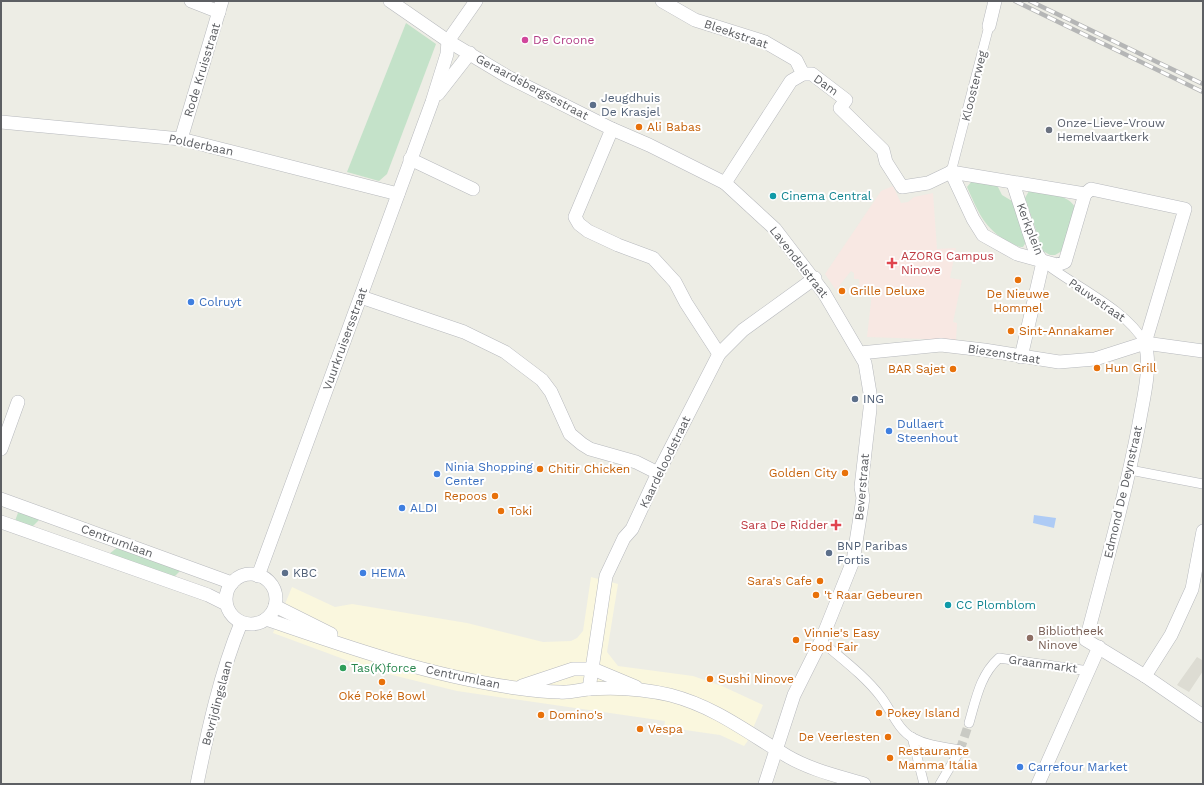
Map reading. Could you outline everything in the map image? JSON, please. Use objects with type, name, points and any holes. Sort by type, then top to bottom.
[{"type":"street","points":[[191,1],[221,6]]},
{"type":"street","name":"Geraardsbergsestraat","points":[[390,1],[448,41],[508,77],[725,183]]},
{"type":"street","points":[[448,41],[476,1]]},
{"type":"street","name":"Bleekstraat","points":[[662,1],[695,20],[765,42],[796,60],[803,74]]},
{"type":"street","name":"Kloosterweg","points":[[952,172],[995,1]]},
{"type":"street","name":"Rode Kruisstraat","points":[[181,139],[221,6]]},
{"type":"street","name":"Vuurkruisersstraat","points":[[258,576],[432,102],[447,54],[448,41]]},
{"type":"street","name":"Vuurkruisersstraat","points":[[432,102],[470,53]]},
{"type":"street","name":"Dam","points":[[725,183],[791,81],[803,74],[812,74],[846,100],[840,108],[883,150],[886,162],[902,187],[928,183],[952,172]]},
{"type":"street","name":"Polderbaan","points":[[1,122],[181,139],[398,194]]},
{"type":"street","points":[[612,129],[575,217],[579,224],[588,231],[618,245],[653,258],[675,282],[686,303],[719,354]]},
{"type":"street","points":[[410,159],[472,188]]},
{"type":"street","name":"Kerkplein","points":[[952,172],[1086,194],[1065,262],[1057,265],[1017,254],[983,234],[973,219],[952,172]]},
{"type":"street","name":"Lavendelstraat","points":[[725,183],[775,229],[815,278],[860,353]]},
{"type":"street","name":"Kerkplein","points":[[1013,183],[1035,251],[1042,261]]},
{"type":"street","points":[[1086,194],[1091,189],[1185,209],[1145,343],[1203,351]]},
{"type":"street","points":[[1021,357],[1042,261]]},
{"type":"street","name":"Pauwstraat","points":[[1042,261],[1118,312],[1140,333],[1145,343]]},
{"type":"street","name":"Kaardeloodstraat","points":[[589,689],[606,576],[624,538],[632,529],[658,473],[719,354],[743,330],[815,278]]},
{"type":"street","points":[[360,297],[464,332],[504,352],[542,380],[551,392],[570,434],[582,444],[590,449],[636,462],[658,473]]},
{"type":"street","name":"Biezenstraat","points":[[860,353],[941,345],[1059,362],[1095,359],[1145,343]]},
{"type":"street","name":"Edmond De Deynstraat","points":[[1099,646],[1086,640],[1130,470],[1146,385],[1147,350],[1145,343]]},
{"type":"street","name":"Beverstraat","points":[[765,784],[775,748],[794,694],[821,641],[853,561],[863,498],[861,487],[870,409],[870,393],[865,363],[860,353]]},
{"type":"street","points":[[1,449],[18,402]]},
{"type":"street","points":[[1130,470],[1203,484]]},
{"type":"street","name":"Centrumlaan","points":[[1,499],[232,583]]},
{"type":"street","name":"Centrumlaan","points":[[1,522],[213,597],[226,604],[230,614],[241,622]]},
{"type":"street","points":[[1145,676],[1171,635],[1192,589],[1203,531]]},
{"type":"street","points":[[226,604],[228,589],[232,583],[240,577],[249,575],[258,576],[270,584],[274,590],[275,606],[266,619],[252,624],[241,622]]},
{"type":"street","name":"Centrumlaan","points":[[275,606],[365,651]]},
{"type":"street","name":"Centrumlaan","points":[[266,619],[447,676],[516,688],[562,693],[589,689],[647,691],[680,698],[706,708],[746,728],[775,748],[810,768],[864,784]]},
{"type":"street","name":"Bevrijdingslaan","points":[[197,784],[207,736],[221,682],[241,622]]},
{"type":"street","points":[[821,641],[862,676],[882,698],[895,720],[912,737],[930,745],[960,750],[940,784]]},
{"type":"street","points":[[1038,784],[1099,646],[1203,716]]},
{"type":"street","name":"Graanmarkt","points":[[969,723],[982,680],[989,667],[999,658],[1089,671]]},
{"type":"street","name":"Centrumlaan","points":[[516,688],[573,669],[593,669],[647,691]]},
{"type":"street","points":[[912,737],[924,784]]},
{"type":"shaded area","name":"AZORG Campus Ninove","points":[[893,186],[901,203],[908,202],[914,197],[933,193],[937,249],[956,248],[950,278],[962,280],[953,322],[957,323],[956,340],[867,337],[872,293],[860,292],[859,279],[854,279],[854,273],[851,271],[836,290],[825,274],[881,191]]},
{"type":"shaded area","points":[[591,577],[618,584],[607,652],[618,666],[693,676],[722,686],[763,705],[744,746],[720,735],[664,727],[665,721],[457,691],[376,671],[273,633],[292,587],[335,607],[352,604],[467,623],[543,642],[571,641],[577,638],[583,631]]},
{"type":"shaded area","points":[[1197,657],[1202,660],[1203,659],[1203,671],[1189,692],[1177,685]]},
{"type":"green space","points":[[406,23],[436,44],[387,174],[379,181],[347,172]]},
{"type":"green space","points":[[972,181],[997,185],[1002,195],[1012,201],[1026,242],[1023,247],[1000,237],[983,219],[967,187]]},
{"type":"green space","points":[[1029,191],[1049,193],[1062,197],[1073,204],[1076,209],[1062,251],[1055,255],[1050,255],[1043,251],[1025,198]]},
{"type":"green space","points":[[19,510],[41,518],[32,527],[15,521]]},
{"type":"green space","points":[[118,547],[181,570],[173,578],[109,554]]},
{"type":"water","points":[[1034,515],[1056,518],[1054,528],[1033,523]]},
{"type":"tunnel","points":[[960,750],[969,723]]},
{"type":"railway","points":[[1015,1],[1203,92]]},
{"type":"railway","points":[[1030,1],[1203,84]]},
{"type":"place","name":"De Croone","points":[[525,40]]},
{"type":"place","name":"Jeugdhuis De Krasjel","points":[[593,105]]},
{"type":"place","name":"Ali Babas","points":[[639,127]]},
{"type":"place","name":"Onze-Lieve-Vrouw Hemelvaartkerk","points":[[1049,130]]},
{"type":"place","name":"Cinema Central","points":[[773,196]]},
{"type":"place","name":"AZORG Campus Ninove","points":[[892,263]]},
{"type":"place","name":"De Nieuwe Hommel","points":[[1018,280]]},
{"type":"place","name":"Grille Deluxe","points":[[842,291]]},
{"type":"place","name":"Colruyt","points":[[191,302]]},
{"type":"place","name":"Sint-Annakamer","points":[[1011,331]]},
{"type":"place","name":"Hun Grill","points":[[1097,368]]},
{"type":"place","name":"BAR Sajet","points":[[953,369]]},
{"type":"place","name":"ING","points":[[855,399]]},
{"type":"place","name":"Dullaert Steenhout","points":[[889,431]]},
{"type":"place","name":"Chitir Chicken","points":[[540,469]]},
{"type":"place","name":"Golden City","points":[[845,473]]},
{"type":"place","name":"Ninia Shopping Center","points":[[437,474]]},
{"type":"place","name":"Repoos","points":[[495,496]]},
{"type":"place","name":"ALDI","points":[[402,508]]},
{"type":"place","name":"Toki","points":[[501,511]]},
{"type":"place","name":"Sara De Ridder","points":[[836,525]]},
{"type":"place","name":"BNP Paribas Fortis","points":[[829,553]]},
{"type":"place","name":"KBC","points":[[285,573]]},
{"type":"place","name":"HEMA","points":[[363,573]]},
{"type":"place","name":"Sara's Cafe","points":[[820,581]]},
{"type":"place","name":"'t Raar Gebeuren","points":[[816,595]]},
{"type":"place","name":"CC Plomblom","points":[[948,605]]},
{"type":"place","name":"Bibliotheek Ninove","points":[[1030,638]]},
{"type":"place","name":"Vinnie's Easy Food Fair","points":[[796,640]]},
{"type":"place","name":"Tas(K)force","points":[[343,668]]},
{"type":"place","name":"Sushi Ninove","points":[[710,679]]},
{"type":"place","name":"Oké Poké Bowl","points":[[382,682]]},
{"type":"place","name":"Pokey Island","points":[[879,713]]},
{"type":"place","name":"Domino's","points":[[541,715]]},
{"type":"place","name":"Vespa","points":[[640,729]]},
{"type":"place","name":"De Veerlesten","points":[[888,737]]},
{"type":"place","name":"Restaurante Mamma Italia","points":[[890,758]]},
{"type":"place","name":"Carrefour Market","points":[[1020,767]]}]
